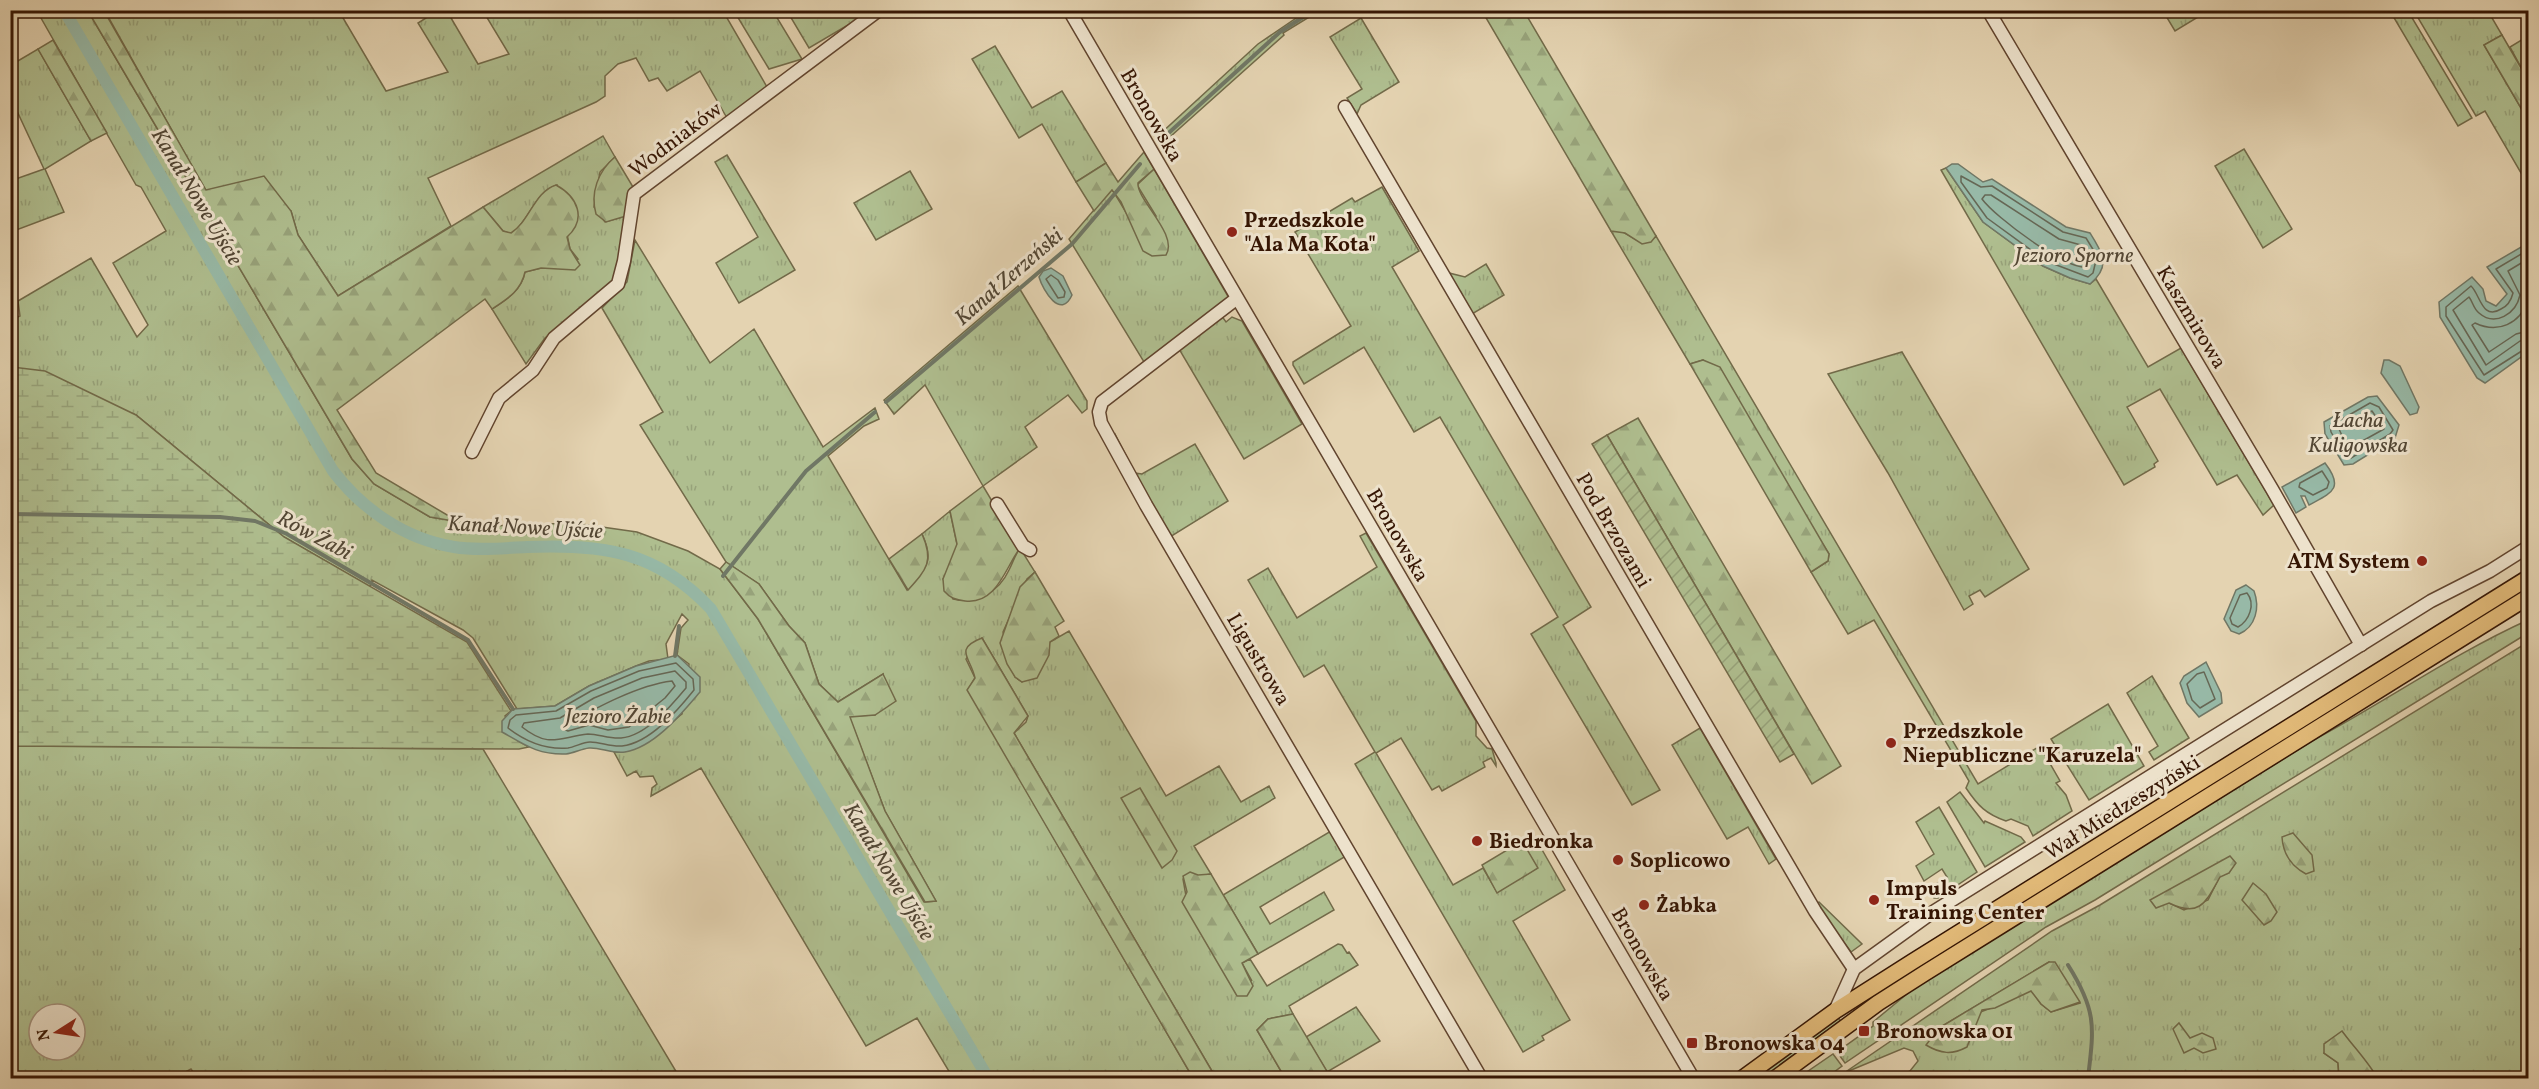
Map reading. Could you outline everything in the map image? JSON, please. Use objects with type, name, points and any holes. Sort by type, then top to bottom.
[{"type":"main road","name":"Wał Miedzeszyński","points":[[1743,1078],[1835,1011],[2529,578]]},
{"type":"main road","name":"Wał Miedzeszyński","points":[[1776,1078],[1870,1009],[1925,973],[2529,597]]},
{"type":"street","name":"Wodniaków","points":[[472,452],[499,398],[533,369],[554,338],[618,284],[624,261],[634,194],[879,10]]},
{"type":"street","name":"Bronowska","points":[[1068,10],[1693,1078]]},
{"type":"street","name":"Kaszmirowa","points":[[1988,10],[2272,489],[2361,645]]},
{"type":"street","name":"Pod Brzozami","points":[[1345,108],[1777,848],[1854,969]]},
{"type":"street","name":"Ligustrowa","points":[[1236,299],[1102,402],[1099,412],[1101,423],[1146,505],[1481,1078]]},
{"type":"street","points":[[997,504],[1023,546],[1029,550]]},
{"type":"street","points":[[1835,1011],[1854,969],[1933,912],[2431,601],[2529,548]]},
{"type":"green space","points":[[1308,10],[1319,11],[1283,33],[1284,35],[1162,144],[1158,136],[1258,44]]},
{"type":"green space","points":[[37,11],[88,11],[352,459],[374,484],[430,517],[491,526],[574,523],[637,532],[688,551],[720,569],[758,619],[924,902],[936,901],[885,811],[849,716],[875,715],[883,674],[838,702],[819,684],[805,643],[789,626],[759,584],[726,562],[640,425],[663,412],[602,308],[627,282],[635,240],[710,363],[754,329],[823,447],[875,408],[879,419],[864,426],[828,456],[907,590],[924,570],[928,558],[922,534],[950,511],[957,544],[956,553],[943,579],[953,599],[979,598],[993,590],[1005,578],[1020,548],[1035,572],[1027,579],[1003,632],[1015,677],[1022,682],[1050,642],[1069,631],[1166,796],[1219,766],[1241,802],[1269,786],[1275,798],[1194,846],[1211,874],[1183,879],[1186,896],[1252,981],[1242,963],[1250,959],[1267,986],[1338,944],[1342,945],[1347,953],[1349,952],[1358,965],[1289,1006],[1293,1014],[1268,1019],[1257,1030],[1285,1078],[1216,1078],[1014,733],[1026,722],[1028,716],[982,638],[966,659],[975,678],[968,690],[1193,1078],[953,1078],[917,1018],[866,1046],[701,768],[651,796],[652,788],[657,784],[653,776],[640,777],[636,771],[627,776],[614,752],[642,744],[682,714],[689,664],[677,655],[681,628],[688,620],[682,614],[666,644],[668,659],[649,661],[636,666],[589,686],[555,706],[517,709],[473,638],[463,630],[372,580],[370,587],[284,537],[136,415],[12,367],[13,319],[20,316],[18,301],[91,258],[137,337],[148,325],[113,263],[166,231],[141,187],[136,185]]},
{"type":"green space","points":[[88,11],[104,11],[206,190],[264,176],[291,211],[298,235],[338,296],[483,207],[503,231],[511,233],[523,221],[542,194],[549,189],[556,185],[570,196],[578,216],[577,223],[567,237],[570,249],[580,265],[575,270],[541,268],[525,272],[517,289],[503,302],[492,309],[485,299],[337,410],[376,473],[459,522],[430,517],[374,484],[352,459]]},
{"type":"green space","points":[[105,11],[339,11],[386,91],[448,72],[418,23],[437,11],[464,11],[451,18],[478,64],[509,54],[483,11],[723,11],[767,87],[727,118],[700,71],[667,91],[658,78],[649,81],[636,58],[618,64],[605,76],[605,96],[596,102],[428,178],[451,226],[338,296],[298,235],[291,211],[206,191]]},
{"type":"green space","points":[[734,11],[773,11],[802,59],[769,69]]},
{"type":"green space","points":[[787,11],[856,11],[860,18],[809,48]]},
{"type":"green space","points":[[1482,11],[1524,11],[1656,236],[1651,242],[1642,244],[1625,233],[1611,231]]},
{"type":"green space","points":[[2163,11],[2208,11],[2175,31]]},
{"type":"green space","points":[[2390,11],[2408,11],[2472,118],[2458,126]]},
{"type":"green space","points":[[2414,11],[2488,11],[2502,35],[2484,45],[2528,120],[2528,185],[2485,111],[2476,116]]},
{"type":"green space","points":[[1361,18],[1399,82],[1361,105],[1357,114],[1347,98],[1362,89],[1330,37]]},
{"type":"green space","points":[[2502,35],[2528,80],[2528,120],[2484,45]]},
{"type":"green space","points":[[2528,36],[2528,80],[2510,47]]},
{"type":"green space","points":[[53,40],[107,133],[91,141],[38,49]]},
{"type":"green space","points":[[995,46],[1032,108],[1062,91],[1106,163],[1076,182],[1042,124],[1019,138],[972,59]]},
{"type":"green space","points":[[38,49],[91,141],[45,169],[64,212],[11,232],[10,181],[44,169],[10,96],[11,65]]},
{"type":"green space","points":[[603,136],[615,157],[600,172],[594,207],[605,222],[626,216],[615,277],[608,287],[545,338],[526,364],[492,309],[517,289],[525,272],[578,259],[570,249],[557,185],[537,200],[523,222],[511,234],[503,231],[483,207]]},
{"type":"green space","points":[[2244,149],[2292,229],[2263,248],[2215,166]]},
{"type":"green space","points":[[1144,152],[1154,169],[1138,183],[1139,190],[1167,238],[1166,255],[1152,256],[1143,251],[1121,202],[1112,190],[1094,211],[1076,182],[1106,163],[1118,182]]},
{"type":"green space","points":[[727,155],[795,270],[739,303],[716,263],[758,237],[715,162]]},
{"type":"green space","points":[[615,157],[633,187],[630,191],[626,216],[606,222],[596,214],[595,190],[604,169]]},
{"type":"green space","points":[[1946,168],[1983,222],[2043,266],[2090,284],[2096,279],[2148,367],[2181,348],[2274,505],[2263,515],[2237,475],[2217,485],[2160,389],[2127,407],[2158,461],[2154,464],[2155,467],[2124,485],[1941,170]]},
{"type":"green space","points":[[1154,169],[1229,298],[1144,362],[1069,239],[1112,189],[1127,214],[1156,216],[1137,185]]},
{"type":"green space","points":[[910,171],[932,209],[876,240],[854,203]]},
{"type":"green space","points":[[1382,187],[1419,251],[1392,267],[1591,607],[1563,625],[1660,790],[1632,805],[1531,634],[1558,617],[1440,417],[1414,432],[1364,347],[1304,384],[1293,365],[1293,362],[1351,326],[1295,232],[1352,198],[1355,202]]},
{"type":"green space","points":[[1619,230],[1642,242],[1647,242],[1656,236],[1978,784],[2040,746],[2060,781],[2056,783],[2066,795],[2072,811],[2033,836],[2028,826],[2011,819],[2006,821],[1993,815],[1975,800],[1966,788],[1969,781],[1874,620],[1848,634],[1811,572],[1828,561],[1829,554],[1703,360],[1690,364],[1611,231]]},
{"type":"green space","points":[[1486,264],[1504,295],[1472,314],[1449,273],[1465,277]]},
{"type":"green space","points":[[1018,286],[1087,401],[1087,409],[1082,413],[1068,395],[1025,427],[1037,447],[983,486],[925,385],[894,414],[884,400]]},
{"type":"green space","points":[[1221,315],[1226,322],[1232,317],[1242,321],[1302,424],[1244,459],[1179,349]]},
{"type":"green space","points":[[1902,352],[2029,569],[1985,597],[1980,590],[1969,596],[1973,604],[1964,610],[1888,473],[1828,374]]},
{"type":"green space","points":[[1703,360],[1720,367],[1829,554],[1828,561],[1811,572],[1690,364]]},
{"type":"green space","points":[[12,367],[45,371],[136,415],[284,537],[467,642],[511,711],[505,716],[518,741],[529,747],[519,749],[11,746],[10,387],[14,387]]},
{"type":"green space","points":[[1638,418],[1841,766],[1812,784],[1607,435]]},
{"type":"green space","points":[[1114,435],[1135,473],[1142,474],[1195,444],[1228,501],[1170,537]]},
{"type":"green space","points":[[1607,435],[1794,754],[1780,762],[1592,444]]},
{"type":"green space","points":[[983,486],[1020,548],[993,591],[976,601],[959,600],[944,591],[943,579],[957,544],[950,511]]},
{"type":"green space","points":[[1366,533],[1476,721],[1476,736],[1487,748],[1492,749],[1496,766],[1491,758],[1483,762],[1485,767],[1442,791],[1439,786],[1432,790],[1401,738],[1376,753],[1453,885],[1483,868],[1497,892],[1537,868],[1522,841],[1533,834],[1565,890],[1513,921],[1570,1020],[1542,1036],[1544,1040],[1523,1052],[1355,764],[1375,752],[1324,665],[1304,677],[1248,580],[1268,568],[1297,618],[1377,567],[1360,536]]},
{"type":"green space","points":[[922,534],[928,551],[927,564],[908,590],[889,559]]},
{"type":"green space","points":[[726,562],[759,584],[789,626],[805,643],[819,684],[838,702],[883,674],[896,701],[875,715],[850,717],[885,811],[936,901],[925,902],[758,619],[720,569]]},
{"type":"green space","points":[[1035,572],[1064,621],[1055,627],[1059,636],[1050,642],[1049,655],[1037,678],[1022,682],[1015,677],[1007,664],[1000,643],[1020,587]]},
{"type":"green space","points":[[2528,620],[2528,633],[2095,900],[2046,927],[1845,1063],[1837,1052],[1873,1026],[1873,1022],[1913,989],[2312,741],[2446,663]]},
{"type":"green space","points":[[982,638],[1028,716],[1014,733],[1216,1078],[1193,1078],[967,690],[975,678],[966,650],[973,642]]},
{"type":"green space","points":[[2528,642],[2528,946],[2520,949],[2528,968],[2528,1052],[2520,1078],[2377,1078],[2342,1032],[2324,1053],[2338,1063],[2339,1078],[1896,1078],[1910,1071],[1918,1061],[1913,1051],[1904,1048],[1844,1073],[2052,931],[2100,905]],"holes":[[[2235,863],[2229,873],[2220,876],[2208,900],[2184,910],[2169,903]],[[2049,962],[2080,1003],[2051,1012],[2041,1004],[2031,990],[1997,1006],[1939,1028]]]},
{"type":"green space","points":[[2152,676],[2189,738],[2154,760],[2149,752],[2158,746],[2127,693]]},
{"type":"green space","points":[[2108,704],[2144,766],[2089,800],[2051,739]]},
{"type":"green space","points":[[1700,728],[1776,859],[1769,864],[1748,827],[1727,839],[1672,745]]},
{"type":"green space","points":[[10,746],[483,749],[680,1078],[197,1078],[191,1069],[174,1078],[11,1078]]},
{"type":"green space","points":[[1140,788],[1177,851],[1172,860],[1162,868],[1121,798]]},
{"type":"green space","points":[[1960,792],[1984,823],[1985,821],[2021,837],[2025,842],[1985,867],[1947,802]]},
{"type":"green space","points":[[1939,807],[1977,872],[1938,898],[1934,898],[1930,888],[1947,877],[1942,869],[1924,881],[1916,866],[1934,854],[1916,822]]},
{"type":"green space","points":[[1331,831],[1346,856],[1260,907],[1270,924],[1324,892],[1334,910],[1258,954],[1223,895]]},
{"type":"green space","points":[[2293,833],[2312,855],[2314,871],[2306,874],[2301,871],[2286,854],[2282,837]]},
{"type":"green space","points":[[1522,841],[1538,868],[1497,893],[1482,865]]},
{"type":"green space","points":[[2230,856],[2236,863],[2229,873],[2220,877],[2201,905],[2188,909],[2169,903],[2156,908],[2150,900]]},
{"type":"green space","points":[[1190,872],[1198,875],[1211,874],[1258,954],[1242,963],[1253,986],[1247,996],[1237,996],[1182,902],[1187,892],[1183,876]]},
{"type":"green space","points":[[2253,883],[2266,894],[2277,912],[2271,921],[2264,925],[2242,900]]},
{"type":"green space","points":[[1819,902],[1862,944],[1851,952],[1816,905]]},
{"type":"green space","points":[[2049,962],[2055,962],[2080,1002],[2051,1012],[2031,991],[1995,1008],[1982,1010],[1967,1047],[1946,1052],[1926,1045],[1939,1028]]},
{"type":"green space","points":[[1356,1007],[1380,1041],[1327,1072],[1306,1037]]},
{"type":"green space","points":[[1293,1014],[1331,1078],[1285,1078],[1257,1030],[1268,1019]]},
{"type":"green space","points":[[1839,1018],[1840,1021],[1763,1078],[1754,1078]]},
{"type":"green space","points":[[2179,1023],[2190,1038],[2202,1033],[2213,1038],[2216,1049],[2203,1053],[2194,1048],[2184,1053],[2173,1029]]},
{"type":"green space","points":[[2342,1031],[2377,1078],[2339,1078],[2338,1063],[2324,1053],[2324,1044]]},
{"type":"green space","points":[[1833,1054],[1842,1066],[1826,1078],[1798,1078]]},
{"type":"water","name":"Jezioro Sporne","points":[[1952,164],[1958,164],[1983,182],[1992,179],[2066,227],[2090,233],[2103,259],[2101,271],[2097,277],[2090,284],[2043,266],[1983,222],[1946,168]]},
{"type":"water","points":[[2528,243],[2528,352],[2485,383],[2477,378],[2440,317],[2439,302],[2472,277],[2483,289],[2486,301],[2496,306],[2507,294],[2487,267]]},
{"type":"water","points":[[1051,268],[1063,276],[1072,295],[1063,305],[1053,301],[1039,277],[1043,271]]},
{"type":"water","name":"Łacha Kuligowska","points":[[2384,360],[2400,366],[2419,407],[2417,413],[2410,415],[2381,373]]},
{"type":"water","name":"Łacha Kuligowska","points":[[2377,396],[2399,425],[2395,438],[2353,464],[2344,465],[2325,434],[2324,422],[2368,397]]},
{"type":"water","name":"Łacha Kuligowska","points":[[2325,463],[2334,479],[2333,489],[2309,505],[2305,496],[2301,496],[2306,507],[2296,513],[2282,487]]},
{"type":"water","points":[[2246,585],[2254,591],[2256,610],[2253,622],[2239,634],[2231,631],[2224,619],[2236,590]]},
{"type":"water","name":"Jezioro Żabie","points":[[677,655],[700,677],[700,692],[667,728],[636,749],[620,752],[589,748],[566,754],[547,753],[532,748],[502,732],[502,721],[513,709],[555,706],[589,686],[636,666]]},
{"type":"water","points":[[2206,662],[2221,693],[2222,703],[2199,717],[2187,703],[2180,683],[2184,676]]},
{"type":"waterway","name":"Kanał Nowe Ujście","points":[[64,10],[333,471],[345,485],[386,521],[436,543],[472,549],[555,546],[604,550],[649,563],[670,574],[691,590],[711,609],[988,1078]]},
{"type":"waterway","name":"Kanał Zerzeński","points":[[1162,139],[1280,32],[1314,10]]},
{"type":"waterway","name":"Kanał Zerzeński","points":[[886,402],[1072,244],[1140,164]]},
{"type":"waterway","name":"Kanał Zerzeński","points":[[723,576],[806,471],[875,412]]},
{"type":"waterway","name":"Rów Żabi","points":[[10,514],[220,517],[255,521],[287,534],[468,640],[513,709]]},
{"type":"waterway","name":"Kanał Zerzeński","points":[[675,656],[679,626]]},
{"type":"waterway","points":[[2068,965],[2089,1008],[2092,1032],[2088,1078]]},
{"type":"place","name":"Przedszkole \"Ala Ma Kota\"","points":[[1232,232]]},
{"type":"place","name":"ATM System","points":[[2422,561]]},
{"type":"place","name":"Przedszkole Niepubliczne \"Karuzela\"","points":[[1891,743]]},
{"type":"place","name":"Biedronka","points":[[1477,841]]},
{"type":"place","name":"Soplicowo","points":[[1618,860]]},
{"type":"place","name":"Impuls Training Center","points":[[1874,900]]},
{"type":"place","name":"Żabka","points":[[1644,905]]},
{"type":"place","name":"Bronowska 01","points":[[1864,1031]]},
{"type":"place","name":"Bronowska 04","points":[[1692,1043]]}]
